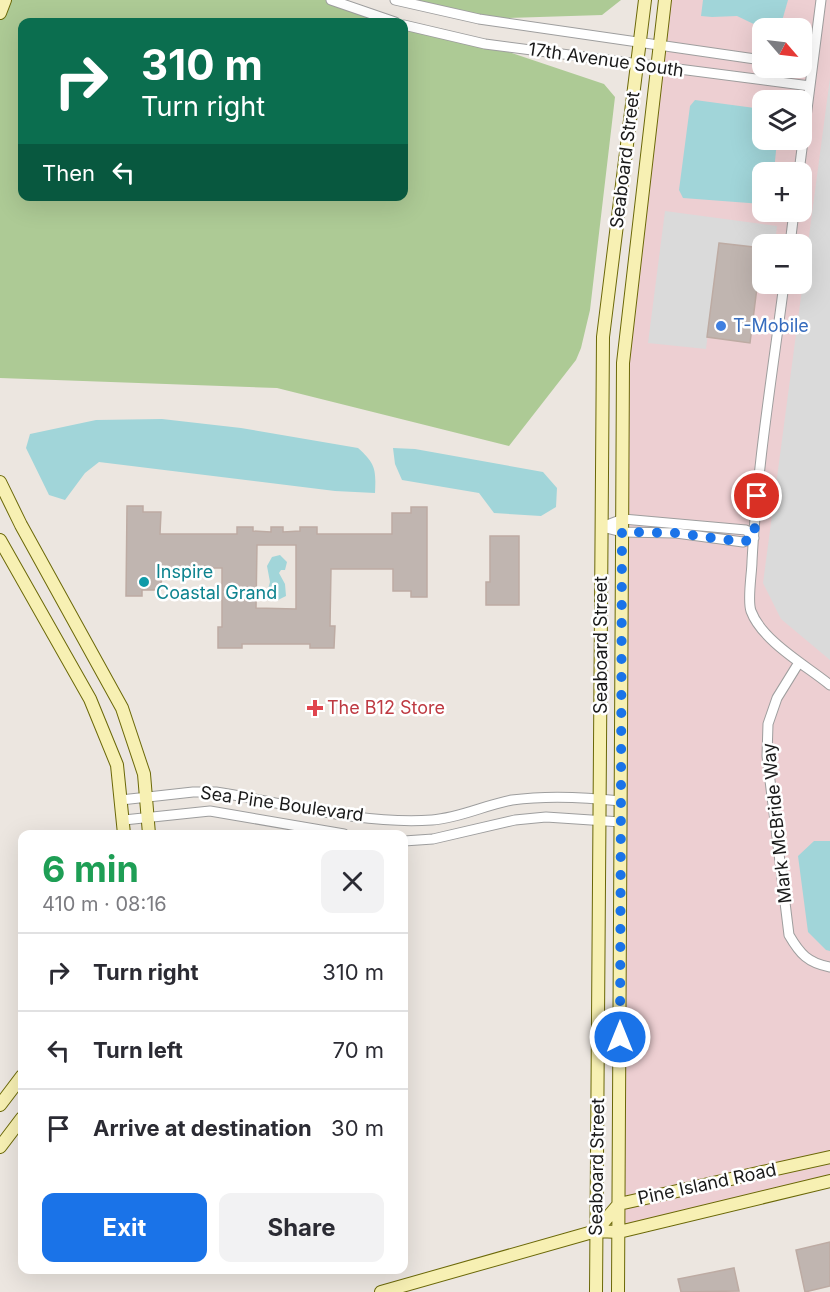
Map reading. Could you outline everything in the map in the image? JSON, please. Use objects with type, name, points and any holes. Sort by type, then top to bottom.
[{"type":"street","points":[[0,14],[5,0]]},
{"type":"street","name":"17th Avenue South","points":[[395,0],[479,19],[752,59]]},
{"type":"street","name":"Seaboard Street","points":[[596,1292],[603,337],[645,0]]},
{"type":"street","name":"Seaboard Street","points":[[618,1292],[623,363],[665,0]]},
{"type":"street","points":[[800,162],[821,0]]},
{"type":"street","points":[[337,1],[384,18]]},
{"type":"street","name":"17th Avenue South","points":[[408,26],[485,44],[656,68],[810,86]]},
{"type":"street","points":[[783,294],[759,476],[751,611],[766,634],[798,664],[812,670],[830,685]]},
{"type":"street","points":[[0,482],[21,525],[122,708],[144,774],[149,830]]},
{"type":"street","points":[[602,527],[623,526],[743,542],[754,538]]},
{"type":"street","points":[[0,540],[90,699],[117,765],[124,830]]},
{"type":"street","name":"Mark McBride Way","points":[[798,664],[777,698],[768,724],[767,756],[789,935],[797,948],[813,964],[830,967]]},
{"type":"street","name":"Sea Pine Boulevard","points":[[121,800],[193,792],[216,792],[364,816],[433,820],[512,800],[600,799],[621,801]]},
{"type":"street","points":[[269,822],[270,801]]},
{"type":"street","name":"Sea Pine Boulevard","points":[[124,820],[210,811],[319,830]]},
{"type":"street","points":[[408,841],[433,839],[515,819],[546,817],[621,822]]},
{"type":"street","points":[[0,1105],[18,1081]]},
{"type":"street","points":[[0,1147],[18,1123]]},
{"type":"street","name":"Pine Island Road","points":[[596,1231],[619,1204],[830,1157]]},
{"type":"street","name":"Pine Island Road","points":[[381,1292],[596,1231],[620,1232],[830,1181]]},
{"type":"shaded area","points":[[665,0],[830,0],[830,1181],[619,1232],[623,363]]},
{"type":"shaded area","points":[[830,78],[830,660],[781,619],[763,583],[801,294],[812,294],[812,234],[809,234]]},
{"type":"shaded area","points":[[665,211],[777,226],[776,234],[752,234],[752,247],[719,243],[706,349],[648,343]]},
{"type":"green space","points":[[5,0],[330,0],[383,18],[18,18],[18,201],[408,201],[408,26],[485,44],[604,84],[615,97],[590,310],[576,360],[509,446],[277,388],[0,378],[0,13]]},
{"type":"green space","points":[[396,0],[621,0],[602,15],[479,19]]},
{"type":"water","points":[[703,0],[788,0],[783,18],[752,18],[752,23],[737,16],[701,16]]},
{"type":"water","points":[[695,100],[752,108],[752,150],[776,150],[775,162],[752,162],[752,203],[683,198],[679,190],[690,106]]},
{"type":"water","points":[[162,419],[241,428],[358,448],[374,468],[375,493],[335,491],[99,462],[85,473],[65,500],[49,495],[26,448],[30,434],[96,420]]},
{"type":"water","points":[[393,448],[415,449],[543,472],[557,488],[556,507],[541,516],[494,513],[479,493],[402,480],[395,464]]},
{"type":"water","points":[[280,555],[287,562],[285,570],[279,573],[285,584],[286,596],[276,601],[266,596],[270,582],[267,566],[272,557]]},
{"type":"water","points":[[814,841],[830,841],[830,951],[826,950],[808,932],[798,856]]},
{"type":"building","points":[[719,243],[752,247],[752,294],[756,294],[750,343],[707,337]]},
{"type":"building","name":"Inspire Coastal Grand","points":[[127,506],[143,506],[143,512],[161,512],[160,534],[237,534],[237,527],[253,527],[253,531],[271,532],[271,527],[283,527],[283,532],[300,531],[300,527],[317,527],[317,534],[392,534],[392,513],[411,513],[411,507],[427,507],[427,597],[411,597],[411,591],[393,591],[393,569],[331,569],[330,626],[335,626],[334,648],[310,648],[310,644],[242,644],[242,648],[218,648],[218,627],[222,627],[222,568],[162,568],[161,590],[142,590],[142,596],[126,596]],"holes":[[[257,545],[296,545],[296,609],[256,608]]]},
{"type":"building","points":[[490,536],[519,536],[519,605],[486,605],[486,582],[490,582]]},
{"type":"building","points":[[830,1242],[830,1286],[805,1292],[796,1250]]},
{"type":"building","points":[[734,1268],[739,1291],[681,1292],[678,1279]]},
{"type":"place","name":"T-Mobile","points":[[721,326]]},
{"type":"place","name":"Inspire Coastal Grand","points":[[144,582]]},
{"type":"place","name":"The B12 Store","points":[[315,708]]},
{"type":"route","points":[[620,1037],[622,532],[676,533],[743,542],[754,538],[757,496]]}]
